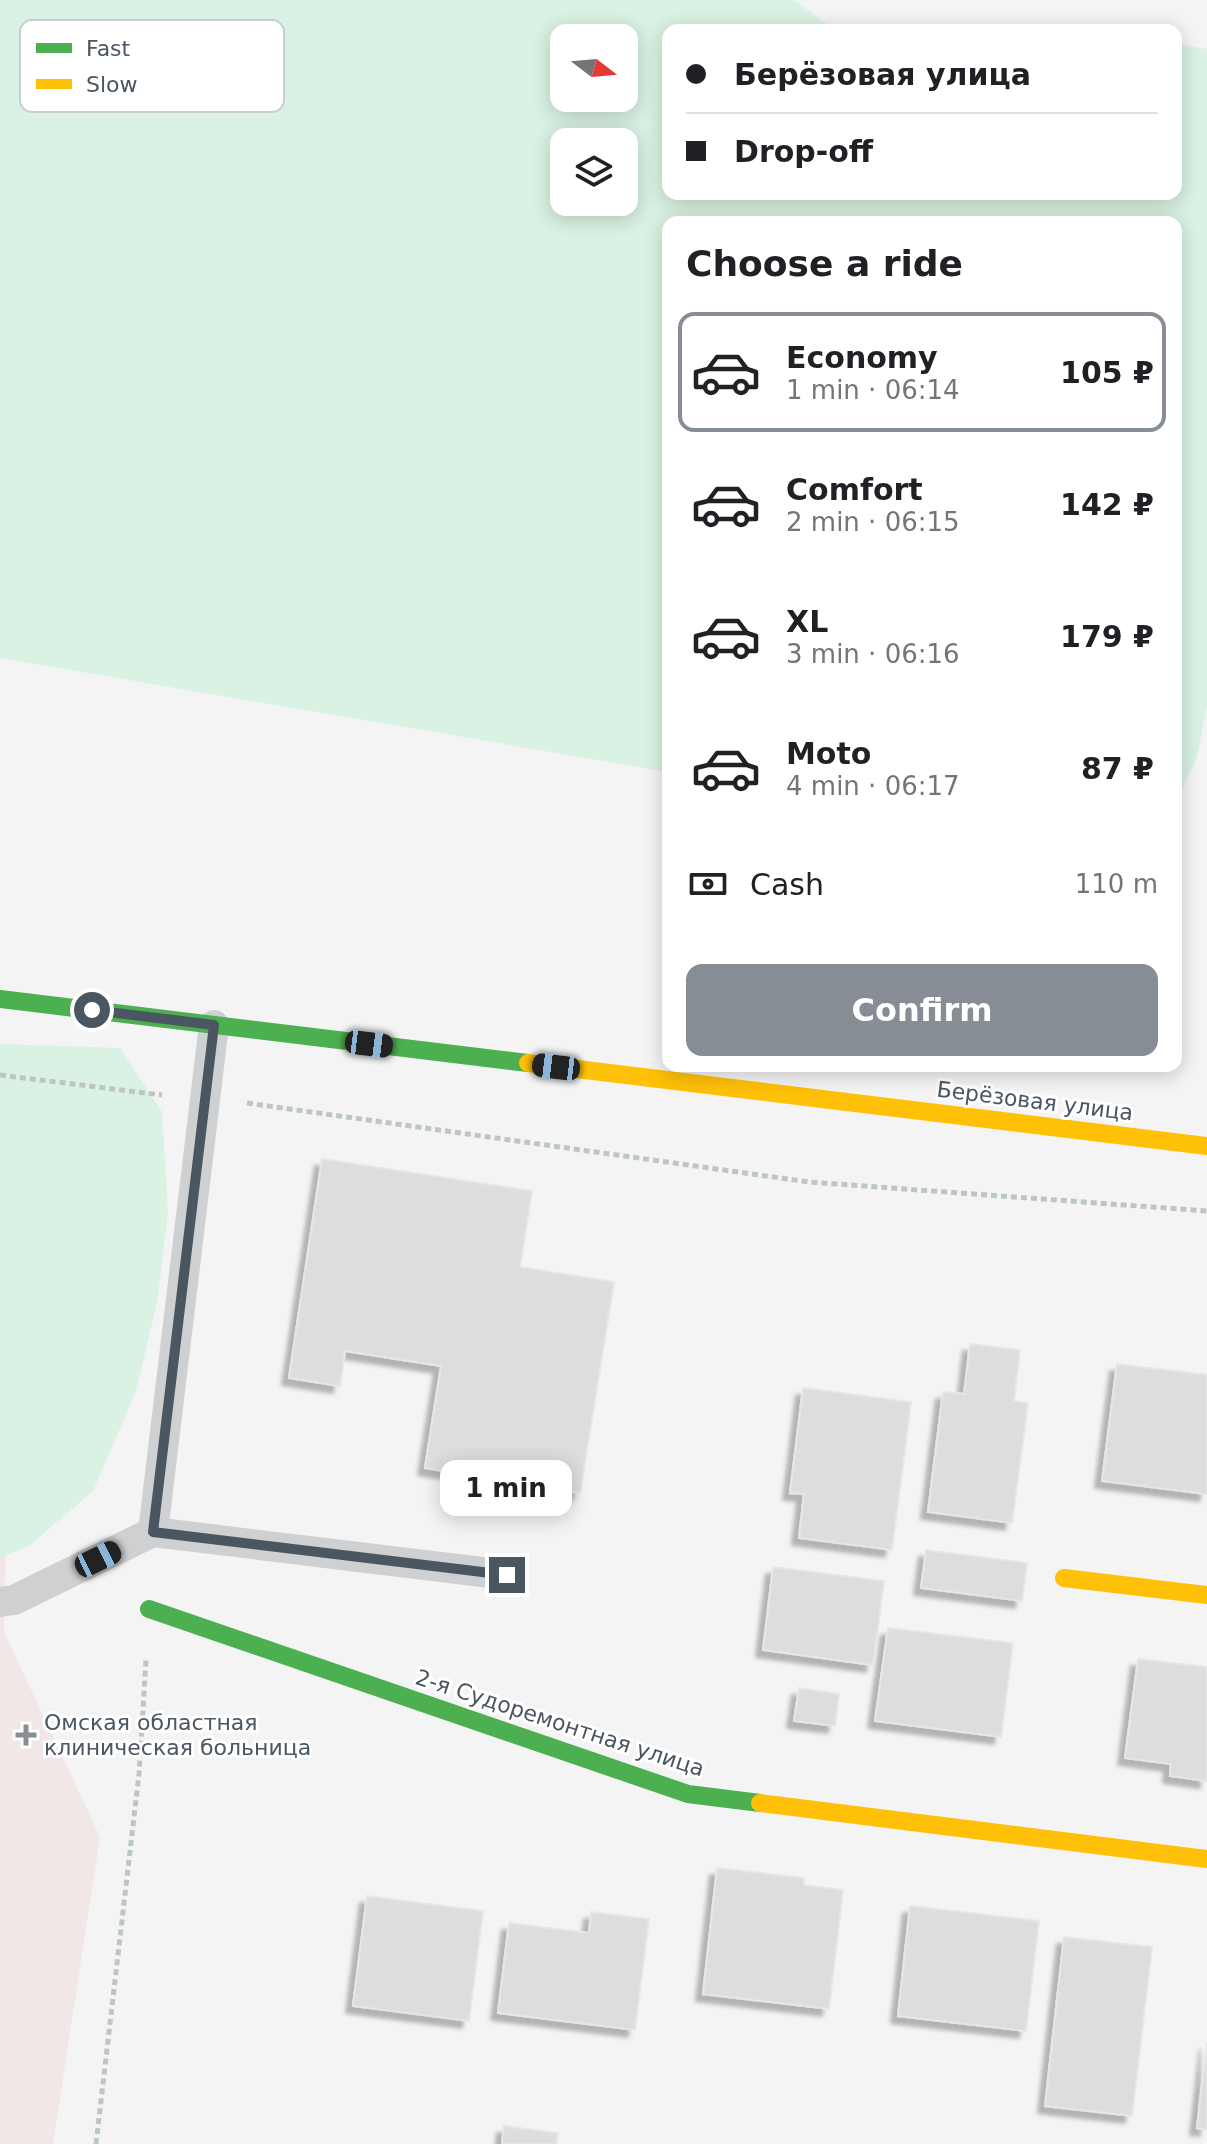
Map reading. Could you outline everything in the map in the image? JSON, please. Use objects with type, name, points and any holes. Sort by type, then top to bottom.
[{"type":"street","name":"Берёзовая улица","points":[[0,999],[1207,1146]]},
{"type":"street","points":[[1064,1578],[1207,1595]]},
{"type":"street","name":"2-я Судоремонтная улица","points":[[149,1609],[688,1794],[1207,1859]]},
{"type":"lane","points":[[153,1532],[214,1025]]},
{"type":"lane","points":[[0,1602],[14,1600],[153,1532],[507,1575]]},
{"type":"path","points":[[0,1075],[259,1104],[809,1182],[1207,1211]]},
{"type":"path","points":[[96,2144],[139,1774],[149,1609]]},
{"type":"shaded area","name":"Омская областная клиническая больница","points":[[0,1222],[7,1501],[4,1632],[100,1837],[53,2144],[0,2144]]},
{"type":"green space","points":[[0,0],[794,0],[827,24],[662,24],[662,200],[1182,200],[1182,45],[1207,49],[1207,707],[1197,757],[1182,790],[1182,216],[662,216],[662,771],[0,658]]},
{"type":"green space","points":[[0,1044],[120,1048],[162,1112],[168,1211],[158,1298],[136,1391],[93,1491],[29,1546],[0,1558]]},
{"type":"building","points":[[322,1159],[532,1191],[520,1267],[614,1282],[580,1493],[425,1468],[441,1366],[345,1351],[340,1386],[289,1378]]},
{"type":"building","points":[[970,1344],[1020,1350],[1014,1401],[1028,1403],[1012,1523],[928,1512],[943,1392],[964,1394]]},
{"type":"building","points":[[1117,1364],[1207,1375],[1207,1494],[1102,1481]]},
{"type":"building","points":[[803,1388],[911,1402],[892,1550],[799,1538],[804,1494],[790,1493]]},
{"type":"building","points":[[926,1550],[1027,1563],[1022,1601],[921,1588]]},
{"type":"building","points":[[773,1567],[884,1581],[873,1665],[763,1650]]},
{"type":"building","points":[[888,1628],[1013,1643],[1001,1737],[875,1721]]},
{"type":"building","points":[[1138,1659],[1207,1667],[1207,1781],[1170,1776],[1171,1764],[1125,1758]]},
{"type":"building","points":[[799,1688],[839,1694],[835,1726],[794,1721]]},
{"type":"building","points":[[717,1868],[804,1878],[804,1885],[843,1890],[829,2009],[703,1994]]},
{"type":"building","points":[[367,1896],[483,1911],[469,2021],[353,2006]]},
{"type":"building","points":[[910,1906],[1039,1921],[1026,2031],[898,2016]]},
{"type":"building","points":[[591,1912],[649,1919],[635,2030],[498,2013],[509,1923],[589,1933]]},
{"type":"building","points":[[1064,1937],[1152,1947],[1132,2116],[1045,2106]]},
{"type":"building","points":[[1207,2042],[1207,2129],[1197,2128]]},
{"type":"building","points":[[504,2126],[558,2133],[556,2144],[502,2144]]},
{"type":"traffic: fast","points":[[0,999],[528,1063]]},
{"type":"traffic: fast","points":[[149,1609],[688,1794],[760,1803]]},
{"type":"traffic: slow","points":[[528,1063],[1207,1146]]},
{"type":"traffic: slow","points":[[1064,1578],[1207,1595]]},
{"type":"traffic: slow","points":[[760,1803],[1207,1859]]},
{"type":"place","name":"Омская областная клиническая больница","points":[[26,1735]]},
{"type":"route","points":[[92,1010],[214,1025],[153,1532],[507,1575]]}]
